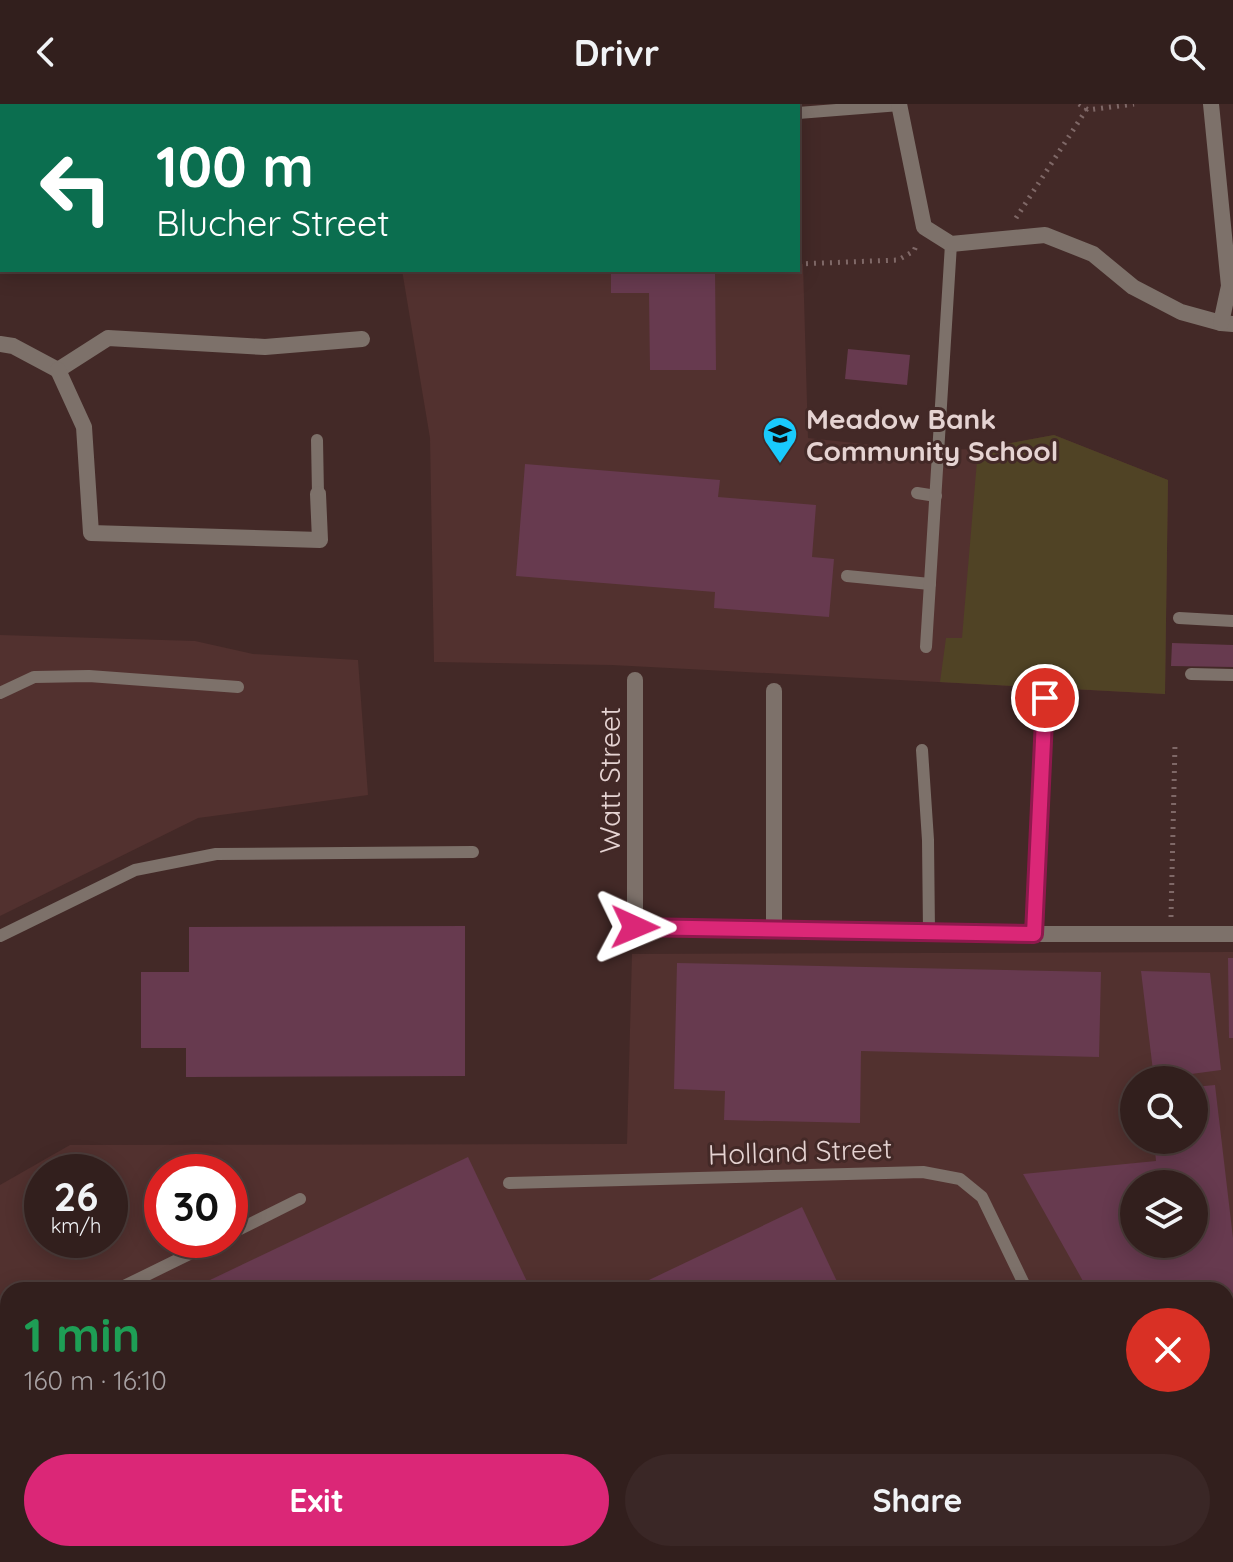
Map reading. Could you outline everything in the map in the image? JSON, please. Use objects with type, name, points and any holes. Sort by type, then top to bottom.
[{"type":"street","points":[[900,104],[924,227],[951,244],[1045,235],[1093,254],[1133,287],[1181,312],[1227,324],[1229,286],[1211,104]]},
{"type":"street","points":[[58,370],[108,338],[265,347],[362,339]]},
{"type":"street","points":[[0,344],[13,346],[58,370],[84,427],[91,533],[320,540],[318,494]]},
{"type":"street","name":"Watt Street","points":[[635,680],[635,927],[774,929]]},
{"type":"street","points":[[774,691],[774,929],[1233,934]]},
{"type":"street","points":[[1034,934],[1045,698]]},
{"type":"lane","points":[[800,113],[900,104]]},
{"type":"lane","points":[[926,647],[951,244]]},
{"type":"lane","points":[[317,440],[318,494]]},
{"type":"lane","points":[[917,493],[936,496]]},
{"type":"lane","points":[[847,576],[930,584]]},
{"type":"lane","points":[[1179,618],[1233,621]]},
{"type":"lane","points":[[1191,674],[1233,675]]},
{"type":"lane","points":[[0,693],[34,677],[89,676],[238,687]]},
{"type":"lane","points":[[922,750],[928,840],[929,932]]},
{"type":"lane","points":[[0,936],[135,870],[216,854],[473,852]]},
{"type":"lane","name":"Holland Street","points":[[509,1183],[923,1172],[960,1179],[982,1197],[1023,1282]]},
{"type":"lane","points":[[248,1225],[300,1199]]},
{"type":"lane","points":[[132,1282],[181,1258]]},
{"type":"path","points":[[1079,104],[1089,107],[1134,104]]},
{"type":"path","points":[[1002,239],[1089,107]]},
{"type":"path","points":[[800,264],[898,260],[914,251],[924,227]]},
{"type":"path","points":[[1170,934],[1175,744]]},
{"type":"shaded area","name":"Meadow Bank Community School","points":[[800,264],[803,264],[808,438],[920,450],[978,449],[1054,435],[1168,480],[1165,694],[612,665],[434,662],[430,438],[402,272],[800,272]]},
{"type":"shaded area","points":[[1054,435],[1168,480],[1165,694],[940,682],[946,638],[962,638],[978,449]]},
{"type":"shaded area","points":[[0,635],[195,641],[253,654],[358,660],[368,795],[198,818],[0,916]]},
{"type":"shaded area","points":[[1233,952],[1233,1282],[0,1282],[0,1185],[24,1171],[24,1258],[128,1258],[128,1154],[54,1154],[70,1145],[627,1144],[632,954]]},
{"type":"building","points":[[611,272],[715,272],[716,370],[650,370],[649,293],[611,293]]},
{"type":"building","points":[[848,349],[910,355],[907,385],[845,379]]},
{"type":"building","points":[[525,464],[720,480],[718,497],[816,505],[812,557],[834,559],[829,617],[714,608],[715,592],[516,576]]},
{"type":"building","points":[[1172,643],[1233,645],[1233,667],[1171,666]]},
{"type":"building","points":[[465,926],[465,1076],[186,1077],[186,1048],[141,1048],[141,972],[189,972],[189,927]]},
{"type":"building","points":[[1228,958],[1233,958],[1233,1038],[1229,1038]]},
{"type":"building","points":[[677,963],[1101,972],[1099,1057],[861,1051],[860,1123],[724,1120],[725,1091],[674,1089]]},
{"type":"building","points":[[1141,971],[1210,973],[1221,1070],[1208,1072],[1208,1066],[1152,1066]]},
{"type":"building","points":[[1215,1085],[1233,1238],[1233,1282],[1084,1282],[1023,1174],[1156,1161],[1155,1154],[1208,1154],[1208,1086]]},
{"type":"building","points":[[468,1157],[527,1282],[206,1282]]},
{"type":"building","points":[[802,1207],[837,1282],[645,1282]]},
{"type":"place","name":"Meadow Bank Community School","points":[[780,465]]},
{"type":"route","points":[[635,927],[1034,934],[1045,698]]}]
